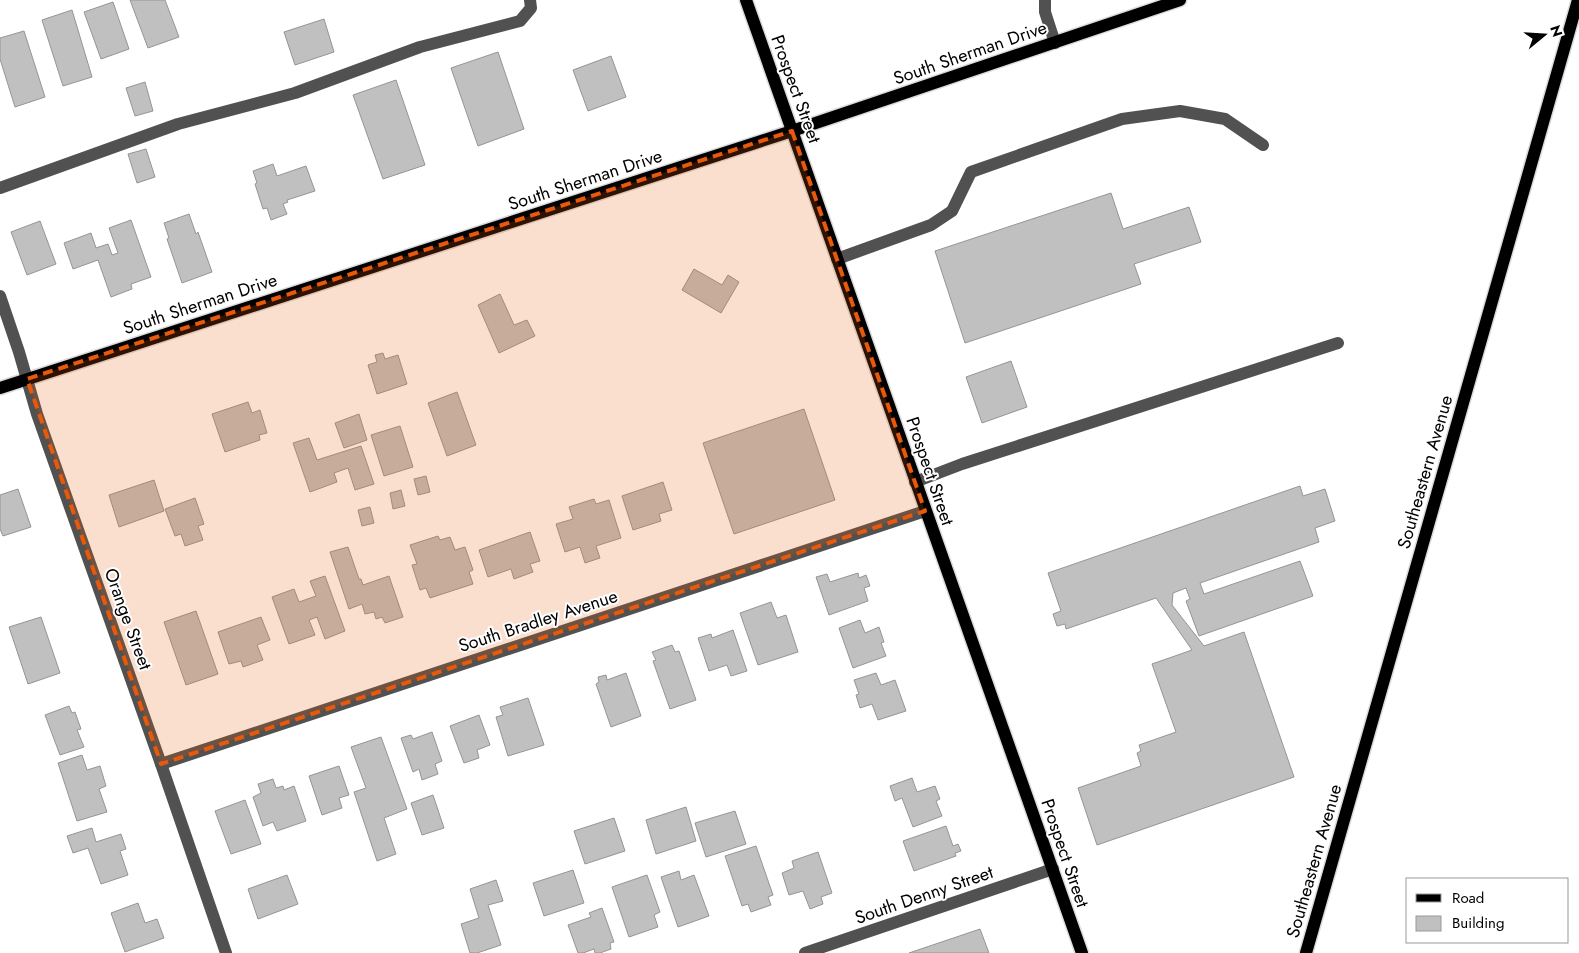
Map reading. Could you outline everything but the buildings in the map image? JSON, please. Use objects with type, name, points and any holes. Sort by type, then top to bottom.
[{"type":"main road","name":"Prospect Street","points":[[746,0],[1082,953]]},
{"type":"main road","name":"South Sherman Drive","points":[[0,388],[792,131],[1180,0]]},
{"type":"main road","name":"Southeastern Avenue","points":[[1306,953],[1578,0]]},
{"type":"street","points":[[0,188],[178,124],[295,93],[420,47],[520,21],[531,8],[530,0]]},
{"type":"street","points":[[1045,0],[1045,12],[1055,43]]},
{"type":"street","points":[[837,259],[931,225],[952,211],[971,172],[1122,119],[1180,111],[1225,119],[1264,145]]},
{"type":"street","name":"Orange Street","points":[[0,296],[37,414],[226,953]]},
{"type":"street","points":[[915,482],[962,464],[1338,343]]},
{"type":"street","name":"South Bradley Avenue","points":[[161,764],[925,511]]},
{"type":"street","name":"South Denny Street","points":[[806,953],[1053,869]]},
{"type":"highlighted area","points":[[792,131],[925,511],[161,764],[27,379]]}]
